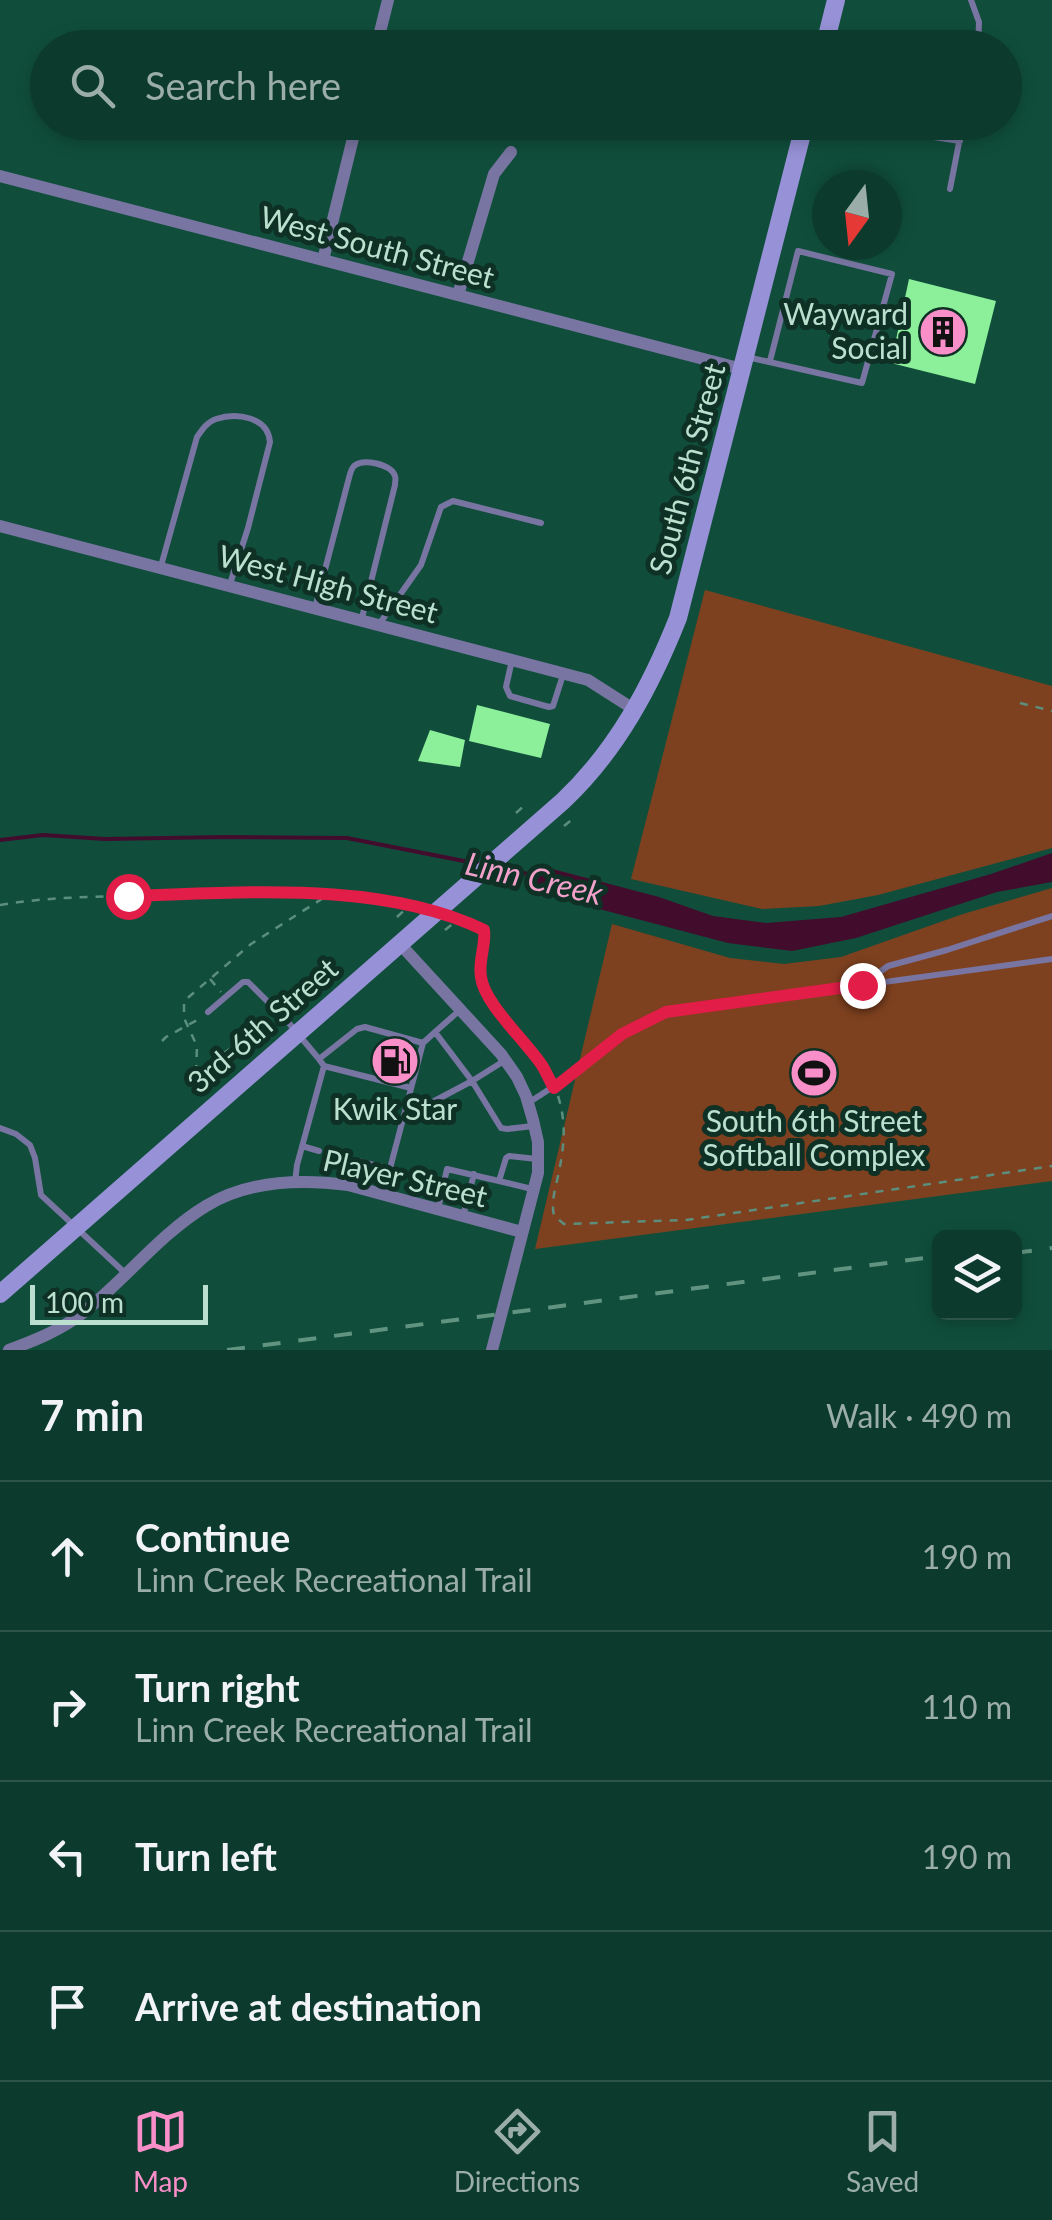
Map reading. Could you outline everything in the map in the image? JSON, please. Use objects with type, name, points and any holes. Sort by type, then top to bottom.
[{"type":"main road","points":[[828,30],[836,0]]},
{"type":"main road","name":"South 6th Street","points":[[569,809],[635,710],[658,669],[678,618],[800,140]]},
{"type":"main road","name":"3rd-6th Street","points":[[0,1294],[400,944],[429,914],[569,809]]},
{"type":"street","points":[[380,30],[388,0]]},
{"type":"street","points":[[322,260],[352,140]]},
{"type":"street","points":[[458,295],[494,174],[511,152]]},
{"type":"street","name":"West South Street","points":[[0,176],[458,295],[744,363]]},
{"type":"street","name":"West High Street","points":[[0,526],[588,680],[635,710]]},
{"type":"street","points":[[400,944],[505,1060],[528,1102],[534,1126],[538,1172],[492,1350]]},
{"type":"street","name":"Player Street","points":[[9,1350],[48,1336],[84,1312],[207,1205],[258,1186],[296,1182],[348,1186],[522,1232]]},
{"type":"lane","points":[[971,0],[979,30]]},
{"type":"lane","points":[[948,140],[960,142],[950,189]]},
{"type":"lane","points":[[744,363],[770,361],[862,382],[892,274],[798,251],[770,361]]},
{"type":"lane","points":[[161,568],[198,437],[214,420],[234,416],[251,419],[262,423],[270,442],[230,586]]},
{"type":"lane","points":[[315,608],[350,474],[363,463],[380,465],[391,470],[395,484],[362,620]]},
{"type":"lane","points":[[379,624],[420,565],[441,507],[453,501],[541,522]]},
{"type":"lane","points":[[512,660],[506,693],[510,696],[553,706],[563,674]]},
{"type":"lane","points":[[862,985],[888,966],[1052,916]]},
{"type":"lane","points":[[528,1102],[554,1088],[622,1034],[666,1012],[1052,958]]},
{"type":"lane","points":[[208,1012],[248,982],[324,1066],[411,1088]]},
{"type":"lane","points":[[383,1195],[423,1043],[460,1010]]},
{"type":"lane","points":[[319,1059],[365,1027],[423,1043]]},
{"type":"lane","points":[[434,1032],[472,1080],[500,1128],[534,1126]]},
{"type":"lane","points":[[423,1107],[505,1060]]},
{"type":"lane","points":[[296,1182],[297,1165],[324,1066]]},
{"type":"lane","points":[[0,1128],[30,1145],[36,1158],[41,1196],[125,1273]]},
{"type":"lane","points":[[302,1146],[319,1150]]},
{"type":"lane","points":[[499,1181],[509,1156],[538,1159]]},
{"type":"lane","points":[[358,1161],[390,1169]]},
{"type":"lane","points":[[438,1209],[448,1169],[534,1190]]},
{"type":"lane","points":[[463,1216],[474,1174]]},
{"type":"path","points":[[1020,702],[1052,712]]},
{"type":"path","points":[[516,814],[527,803]]},
{"type":"path","points":[[564,826],[569,809]]},
{"type":"path","points":[[0,905],[81,895],[329,894],[410,905],[484,930],[486,942],[480,977],[487,994],[542,1066],[560,1099],[566,1126],[551,1202],[554,1216],[564,1224],[686,1220],[1052,1166]]},
{"type":"path","points":[[279,1013],[196,1073],[197,1046],[184,1018],[184,1001],[250,944],[329,894]]},
{"type":"path","points":[[397,917],[410,905]]},
{"type":"path","points":[[445,930],[459,919]]},
{"type":"path","points":[[209,978],[226,996]]},
{"type":"path","points":[[162,1041],[208,1012]]},
{"type":"shaded area","points":[[705,590],[1052,686],[1052,848],[878,895],[819,906],[762,909],[631,879]]},
{"type":"shaded area","points":[[1052,853],[1052,882],[997,892],[856,938],[792,951],[728,943],[531,891],[541,866],[659,897],[713,916],[766,923],[841,917]]},
{"type":"shaded area","name":"South 6th Street Softball Complex","points":[[1052,888],[1052,1181],[535,1249],[612,924],[730,958],[784,964],[841,957]]},
{"type":"building","name":"Wayward Social","points":[[909,279],[996,301],[975,384],[891,363]]},
{"type":"building","points":[[477,705],[550,724],[541,758],[469,741]]},
{"type":"building","points":[[430,730],[465,740],[460,767],[418,761]]},
{"type":"waterway","name":"Linn Creek","points":[[0,840],[43,835],[105,839],[347,838],[479,864]]},
{"type":"waterway","name":"Linn Creek","points":[[499,868],[538,876]]},
{"type":"railway","points":[[1022,1252],[1052,1248]]},
{"type":"railway","points":[[227,1350],[932,1257]]},
{"type":"place","name":"Wayward Social","points":[[943,332]]},
{"type":"place","name":"Kwik Star","points":[[395,1061]]},
{"type":"place","name":"South 6th Street Softball Complex","points":[[814,1073]]},
{"type":"route","points":[[128,896],[329,894],[395,902],[467,922],[484,930],[486,942],[480,977],[487,994],[554,1088],[622,1034],[666,1012],[862,985]]}]
